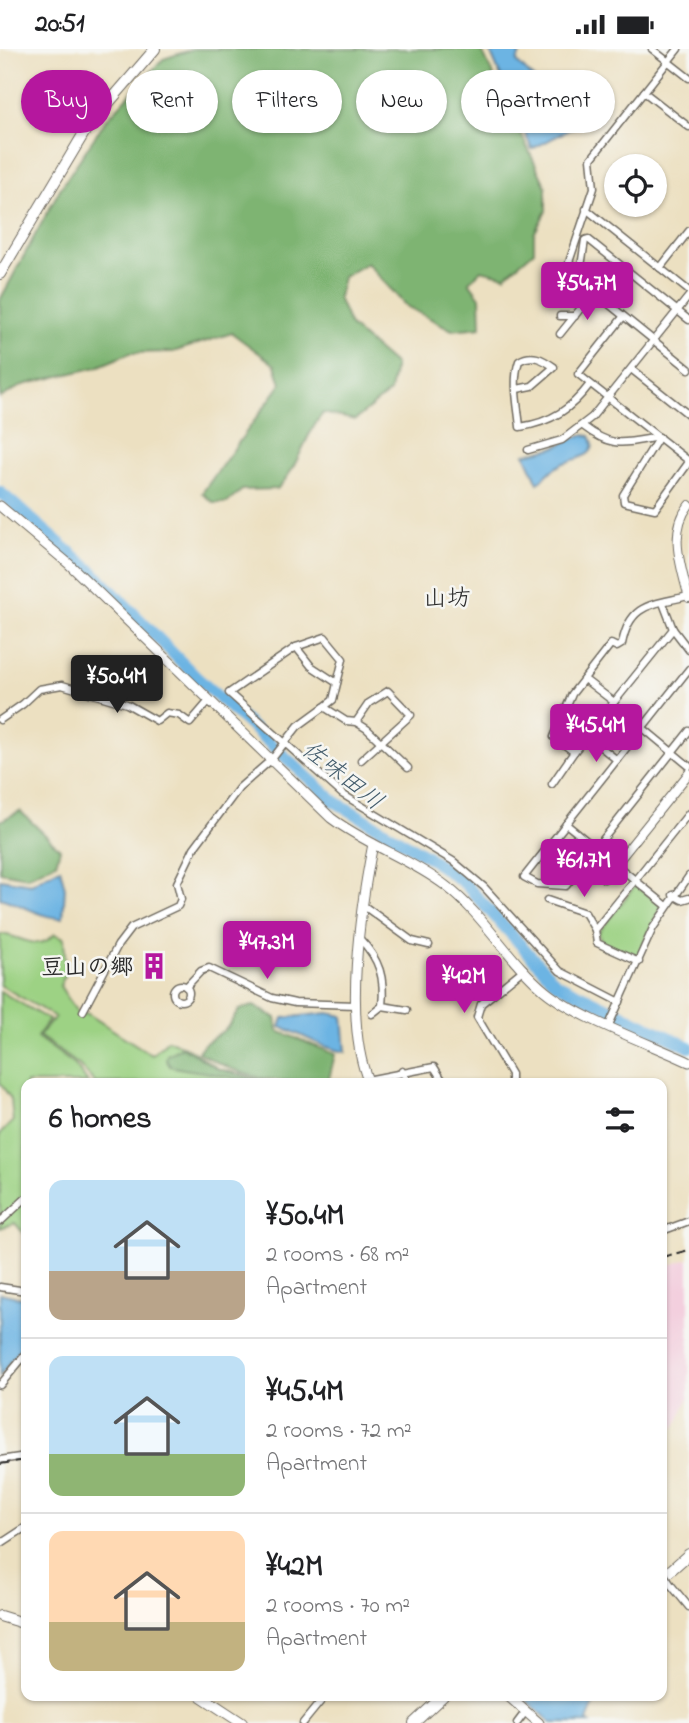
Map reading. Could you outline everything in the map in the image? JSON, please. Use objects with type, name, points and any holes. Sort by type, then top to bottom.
[{"type":"main road","points":[[0,274],[87,128],[155,49]]},
{"type":"main road","points":[[0,506],[69,564],[208,702],[272,759],[331,818],[373,844],[429,873],[450,889],[552,996],[689,1062]]},
{"type":"main road","points":[[367,1078],[357,1039],[356,1005],[360,939],[373,844]]},
{"type":"main road","points":[[667,1574],[689,1554]]},
{"type":"main road","points":[[0,1616],[21,1622]]},
{"type":"main road","points":[[209,1701],[242,1723]]},
{"type":"main road","points":[[414,1723],[438,1701]]},
{"type":"main road","points":[[514,1701],[539,1723]]},
{"type":"street","points":[[652,49],[689,78]]},
{"type":"street","points":[[552,292],[565,274],[594,188],[591,159],[678,49]]},
{"type":"street","points":[[645,92],[689,127]]},
{"type":"street","points":[[586,209],[689,291]]},
{"type":"street","points":[[660,268],[689,232]]},
{"type":"street","points":[[689,320],[587,239],[579,281],[689,369]]},
{"type":"street","points":[[560,334],[593,293]]},
{"type":"street","points":[[528,450],[562,440],[583,426],[689,296]]},
{"type":"street","points":[[560,316],[575,316]]},
{"type":"street","points":[[623,317],[578,374],[609,397],[659,437],[689,462],[655,509],[624,502],[623,495],[659,437]]},
{"type":"street","points":[[517,390],[532,386],[554,367],[543,359],[526,356],[519,361],[517,390],[520,427],[556,418],[578,400],[590,384]]},
{"type":"street","points":[[631,369],[689,415]]},
{"type":"street","points":[[583,426],[602,441],[613,444],[659,437]]},
{"type":"street","points":[[574,752],[554,737],[572,694],[611,644],[617,647],[622,643],[626,625],[641,607],[689,597],[677,539],[679,521],[689,505]]},
{"type":"street","points":[[663,603],[673,629],[689,650]]},
{"type":"street","points":[[552,784],[574,752],[673,629]]},
{"type":"street","points":[[83,1011],[118,945],[131,928],[178,906],[181,899],[177,883],[194,848],[239,788],[272,759],[286,741],[298,726],[332,700],[343,659],[325,637],[296,646],[229,693],[286,741],[342,794],[453,861],[484,887],[560,971],[620,1002]]},
{"type":"street","points":[[296,646],[312,666],[337,684]]},
{"type":"street","points":[[689,669],[524,877],[537,884],[566,886],[689,731]]},
{"type":"street","points":[[584,679],[614,702]]},
{"type":"street","points":[[0,720],[39,689],[62,685],[127,704],[157,720],[167,713],[178,715],[191,723],[208,702]]},
{"type":"street","points":[[356,722],[369,703],[388,691],[411,715],[382,744],[360,761]]},
{"type":"street","points":[[324,708],[346,721],[356,722],[408,768]]},
{"type":"street","points":[[643,728],[689,766]]},
{"type":"street","points":[[587,736],[617,760]]},
{"type":"street","points":[[604,879],[689,773]]},
{"type":"street","points":[[595,930],[689,814]]},
{"type":"street","points":[[566,824],[667,905]]},
{"type":"street","points":[[609,1025],[653,928],[673,895],[689,876]]},
{"type":"street","points":[[673,895],[682,900],[689,898]]},
{"type":"street","points":[[547,900],[585,913],[595,930],[597,943],[639,962]]},
{"type":"street","points":[[364,906],[412,941],[429,945]]},
{"type":"street","points":[[360,939],[381,967],[384,986],[382,1006],[372,1014]]},
{"type":"street","points":[[186,987],[201,971],[209,968],[272,998],[295,1003],[356,1005]]},
{"type":"street","points":[[511,1078],[511,1073],[477,1017],[481,1004],[524,969]]},
{"type":"street","points":[[382,1006],[407,1010]]},
{"type":"street","points":[[380,1078],[402,1071],[434,1067],[441,1078]]},
{"type":"street","points":[[402,1071],[406,1078]]},
{"type":"street","points":[[0,1222],[21,1203]]},
{"type":"street","points":[[667,1229],[689,1221]]},
{"type":"street","points":[[0,1287],[21,1290]]},
{"type":"street","points":[[0,1385],[21,1360]]},
{"type":"street","points":[[0,1460],[21,1457]]},
{"type":"street","points":[[0,1544],[21,1530]]},
{"type":"street","points":[[667,1579],[689,1607]]},
{"type":"street","points":[[303,1723],[321,1701]]},
{"type":"street","points":[[517,1723],[526,1711]]},
{"type":"shaded area","points":[[689,1259],[689,1397],[677,1424],[667,1435],[667,1266]]},
{"type":"green space","points":[[193,49],[481,49],[491,70],[461,70],[461,133],[521,133],[546,187],[546,211],[534,234],[534,251],[505,276],[481,270],[469,282],[480,297],[481,327],[452,330],[406,306],[367,263],[343,277],[338,298],[350,326],[395,365],[390,392],[355,420],[323,413],[291,471],[277,489],[242,490],[227,503],[214,503],[202,493],[281,384],[275,365],[232,333],[173,352],[130,353],[97,367],[23,385],[0,398],[0,300],[60,189],[97,133],[112,133],[112,114],[126,99],[126,133],[218,133],[218,70],[153,70],[163,59]]},
{"type":"green space","points":[[20,811],[60,849],[56,863],[27,877],[0,872],[0,821]]},
{"type":"green space","points":[[634,887],[638,887],[662,905],[639,954],[634,956],[602,943],[598,933]]},
{"type":"green space","points":[[0,934],[36,943],[48,940],[55,934],[64,938],[66,972],[60,986],[77,1012],[88,1014],[152,1055],[168,1040],[189,1049],[219,1069],[252,1078],[91,1078],[79,1065],[39,1036],[55,1017],[0,985]]},
{"type":"green space","points":[[0,991],[49,1020],[37,1037],[75,1065],[84,1078],[21,1078],[21,1230],[15,1223],[0,1228],[0,1134],[13,1121],[11,1099],[0,1083]]},
{"type":"green space","points":[[254,1006],[276,1018],[278,1031],[335,1054],[329,1078],[260,1078],[230,1068],[198,1052],[204,1044],[226,1029],[240,1009]]},
{"type":"green space","points":[[182,1047],[219,1069],[252,1078],[235,1078],[170,1066],[166,1060],[167,1055]]},
{"type":"water","points":[[489,49],[515,49],[520,53],[517,62],[525,70],[498,70]]},
{"type":"water","points":[[525,133],[563,133],[532,149]]},
{"type":"water","points":[[581,435],[590,436],[593,443],[589,453],[557,467],[538,483],[525,454],[553,448]]},
{"type":"water","points":[[60,868],[65,888],[63,918],[39,913],[0,898],[0,879],[31,884]]},
{"type":"water","points":[[328,1013],[343,1016],[346,1052],[329,1048],[280,1027],[283,1018]]},
{"type":"water","points":[[0,1293],[21,1298],[21,1347],[0,1376]]},
{"type":"water","points":[[528,1701],[595,1701],[587,1721],[590,1723],[552,1723]]},
{"type":"waterway","name":"佐味田川","points":[[0,492],[93,572],[196,677],[334,801],[428,857],[464,883],[556,983],[689,1047]]},
{"type":"railway","points":[[667,1256],[689,1250]]},
{"type":"railway","points":[[0,1464],[21,1461]]},
{"type":"place","name":"豆山の郷","points":[[154,966]]},
{"type":"district","name":"山坊","points":[[447,597]]}]
